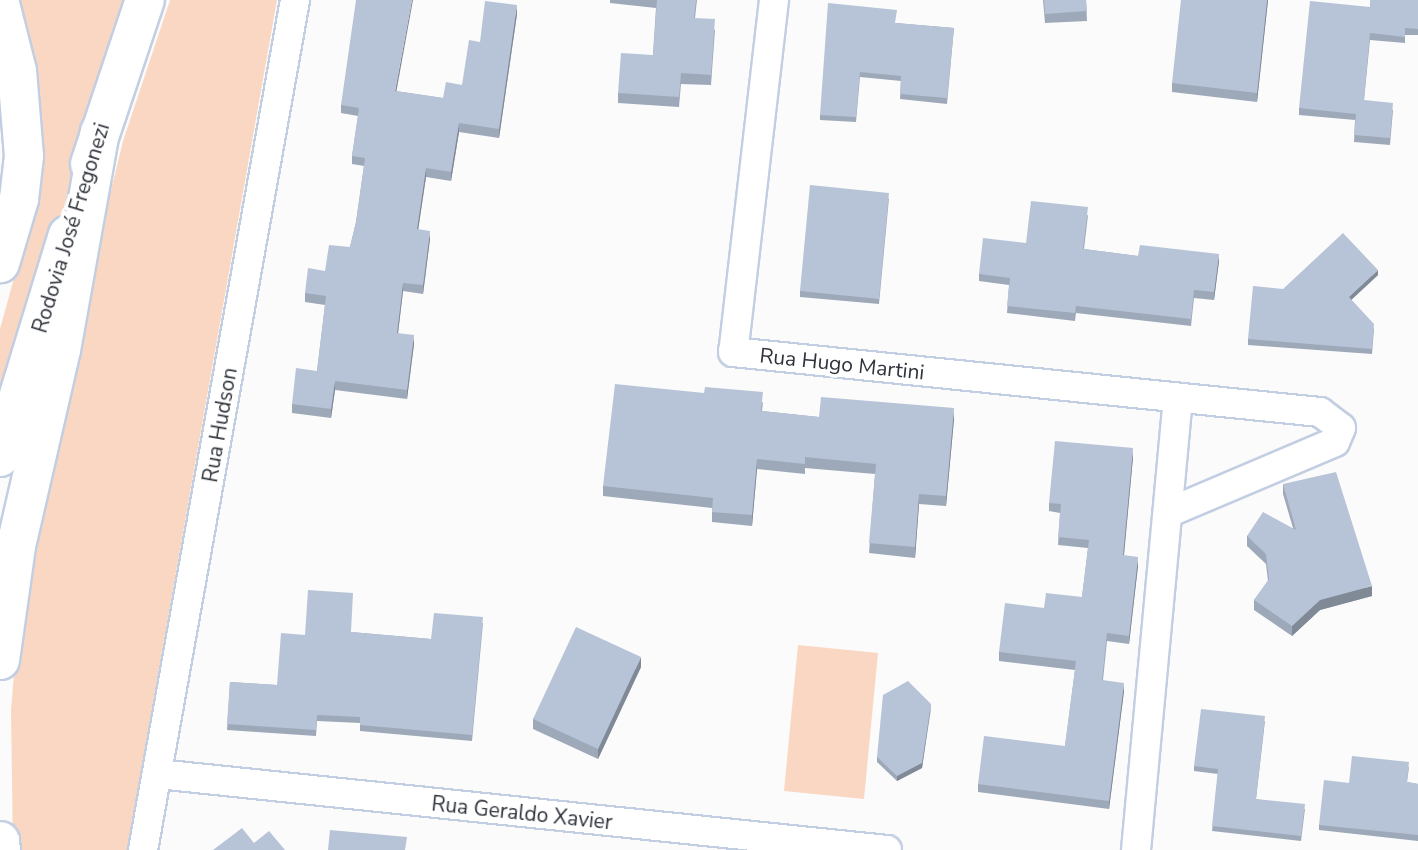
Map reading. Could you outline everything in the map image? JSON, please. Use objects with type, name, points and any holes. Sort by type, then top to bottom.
[{"type":"highway","name":"Rodovia José Fregonezi","points":[[0,457],[100,132],[145,0]]},
{"type":"highway","points":[[0,4],[17,71],[24,156],[19,199],[0,263]]},
{"type":"highway","points":[[0,660],[16,546],[61,350],[100,132]]},
{"type":"highway","points":[[0,841],[1,850]]},
{"type":"street","name":"Rua Hudson","points":[[143,850],[295,0]]},
{"type":"street","name":"Rua Hugo Martini","points":[[775,0],[733,352],[1178,400],[1320,412],[1341,428],[1335,442],[1170,512]]},
{"type":"street","points":[[1136,850],[1170,512],[1178,400]]},
{"type":"street","name":"Rua Geraldo Xavier","points":[[158,774],[729,843],[887,850]]},
{"type":"shaded area","points":[[20,0],[127,0],[0,418],[0,329],[42,177],[38,101]]},
{"type":"shaded area","points":[[170,0],[277,0],[127,850],[13,850],[11,710],[17,637],[64,384],[123,141]]},
{"type":"shaded area","points":[[798,645],[878,653],[864,799],[784,791]]},
{"type":"building","points":[[356,0],[412,0],[395,91],[443,98],[446,82],[462,85],[469,40],[480,42],[485,1],[517,5],[499,129],[459,123],[451,172],[426,168],[417,229],[430,231],[423,285],[403,283],[397,333],[414,335],[407,390],[335,381],[331,409],[292,404],[296,368],[317,371],[326,296],[305,293],[308,268],[325,271],[329,245],[350,247],[356,222],[365,158],[352,156],[359,108],[341,105]]},
{"type":"building","points":[[657,0],[696,0],[694,18],[715,19],[711,75],[681,73],[679,97],[618,93],[621,53],[653,55]]},
{"type":"building","points":[[1044,0],[1086,0],[1087,11],[1045,14]]},
{"type":"building","points":[[1181,0],[1267,0],[1257,93],[1172,83]]},
{"type":"building","points":[[1370,0],[1418,0],[1418,29],[1405,28],[1405,37],[1370,33],[1364,100],[1393,103],[1390,138],[1354,135],[1356,114],[1299,108],[1310,1],[1370,7]]},
{"type":"building","points":[[828,3],[897,10],[895,23],[954,28],[947,98],[900,94],[901,76],[860,72],[856,117],[820,115]]},
{"type":"building","points":[[810,185],[889,193],[879,299],[800,291]]},
{"type":"building","points":[[1031,201],[1088,207],[1083,249],[1138,256],[1140,245],[1219,254],[1214,292],[1194,290],[1191,319],[1076,306],[1075,313],[1007,306],[1010,278],[979,274],[983,238],[1026,243]]},
{"type":"building","points":[[1343,233],[1378,270],[1349,297],[1374,324],[1372,349],[1248,339],[1253,286],[1283,289]]},
{"type":"building","points":[[615,384],[704,393],[705,387],[763,392],[761,411],[819,417],[821,397],[954,408],[946,496],[919,494],[915,547],[869,543],[876,464],[805,457],[805,464],[757,459],[752,515],[712,512],[713,498],[603,486]]},
{"type":"building","points":[[1055,441],[1133,448],[1123,555],[1138,557],[1129,636],[1107,633],[1102,680],[1124,683],[1109,801],[978,784],[984,736],[1065,746],[1076,661],[999,652],[1005,603],[1044,608],[1046,593],[1082,597],[1089,540],[1058,537],[1061,504],[1049,503]]},
{"type":"building","points":[[1336,472],[1372,586],[1320,600],[1292,626],[1254,600],[1269,579],[1266,554],[1247,536],[1263,512],[1296,530],[1283,484]]},
{"type":"building","points":[[308,590],[353,593],[351,632],[431,639],[434,613],[483,617],[472,735],[360,725],[360,717],[317,715],[316,730],[227,724],[230,682],[277,685],[281,633],[305,635]]},
{"type":"building","points":[[576,627],[641,657],[598,749],[533,719]]},
{"type":"building","points":[[908,681],[931,704],[922,763],[897,776],[877,757],[883,695]]},
{"type":"building","points":[[1201,709],[1265,716],[1256,799],[1305,804],[1301,836],[1212,826],[1218,769],[1194,766]]},
{"type":"building","points":[[1352,756],[1409,762],[1407,782],[1418,784],[1418,835],[1319,825],[1324,780],[1349,783]]},
{"type":"building","points":[[242,828],[254,843],[269,831],[285,850],[213,850]]},
{"type":"building","points":[[330,830],[407,837],[405,850],[328,850]]}]
